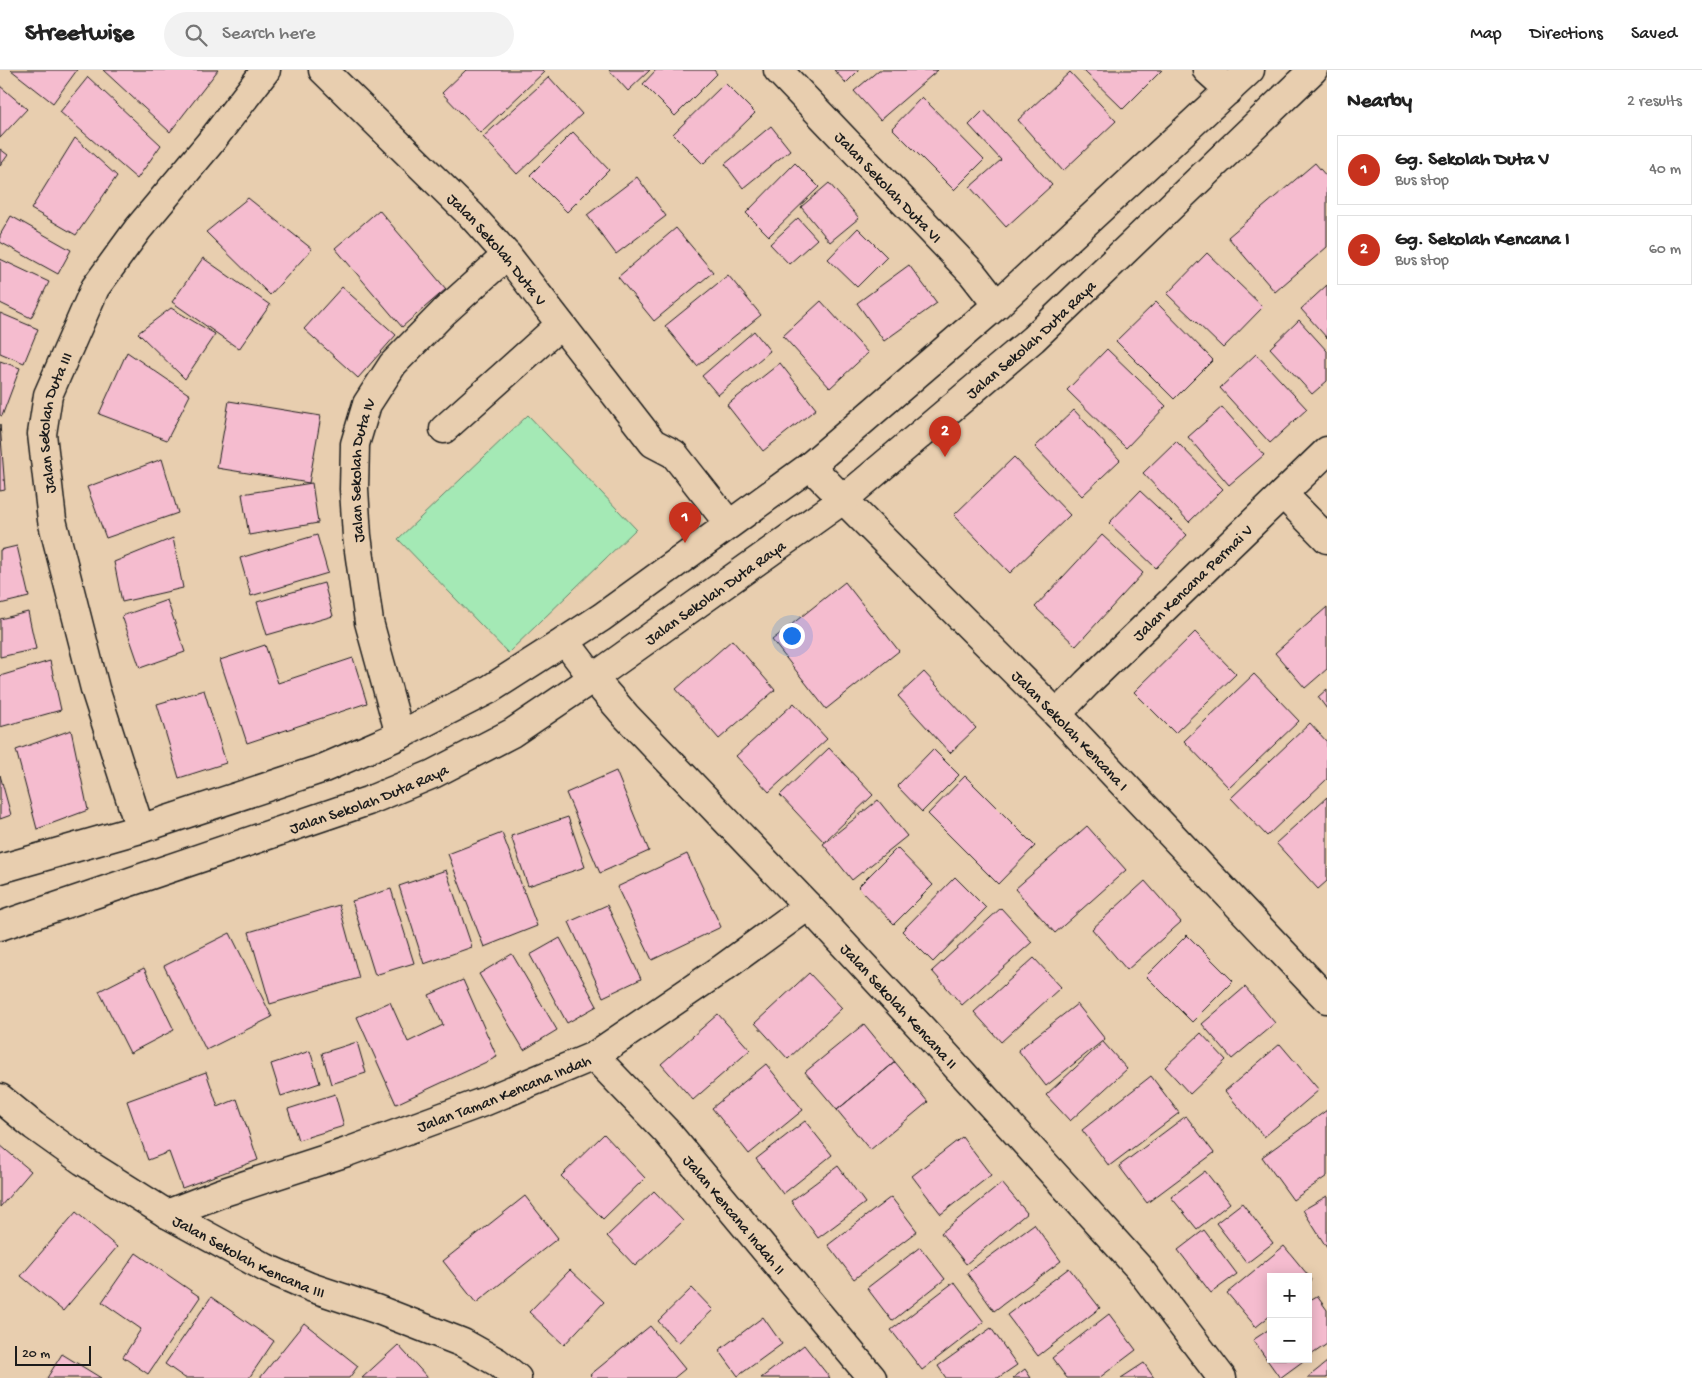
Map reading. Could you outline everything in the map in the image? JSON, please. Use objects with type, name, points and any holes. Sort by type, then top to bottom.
[{"type":"street","name":"Jalan Sekolah Duta III","points":[[140,830],[95,689],[52,520],[42,434],[48,395],[95,288],[138,229],[209,144],[266,70]]},
{"type":"street","name":"Jalan Sekolah Duta V","points":[[323,70],[472,216],[507,255],[653,443],[657,464],[722,529]]},
{"type":"street","name":"Jalan Sekolah Duta VI","points":[[778,70],[972,273],[997,305]]},
{"type":"street","points":[[1207,70],[1229,90]]},
{"type":"street","points":[[0,868],[140,830],[324,768],[400,735],[490,689],[566,641],[810,466],[997,305],[1250,70]]},
{"type":"street","name":"Jalan Sekolah Duta Raya","points":[[0,926],[368,801],[433,774],[512,733],[593,678],[844,499],[1033,340],[1313,70]]},
{"type":"street","name":"Jalan Sekolah Duta IV","points":[[400,735],[369,622],[357,536],[354,489],[355,444],[367,404],[393,364],[444,312],[507,255]]},
{"type":"street","points":[[444,429],[560,325]]},
{"type":"street","name":"Jalan Kencana Permai V","points":[[1057,714],[1327,451]]},
{"type":"street","name":"Jalan Sekolah Kencana I","points":[[810,466],[1057,714],[1327,999]]},
{"type":"street","points":[[1283,494],[1327,539]]},
{"type":"street","name":"Jalan Sekolah Kencana II","points":[[566,641],[593,678],[626,716],[808,906],[1138,1267],[1222,1378]]},
{"type":"street","name":"Jalan Taman Kencana Indah","points":[[167,1214],[221,1193],[347,1152],[476,1104],[594,1056],[723,968],[808,906]]},
{"type":"street","name":"Jalan Kencana Indah II","points":[[594,1056],[667,1132],[872,1378]]},
{"type":"street","name":"Jalan Sekolah Kencana III","points":[[0,1098],[34,1126],[83,1161],[167,1214],[266,1268],[310,1287],[376,1308],[464,1343],[497,1362],[517,1378]]},
{"type":"green space","points":[[528,415],[636,529],[508,653],[398,539]]},
{"type":"building","points":[[11,70],[77,70],[53,103]]},
{"type":"building","points":[[103,70],[218,70],[170,132]]},
{"type":"building","points":[[466,70],[542,70],[544,72],[480,133],[442,93]]},
{"type":"building","points":[[609,70],[650,70],[628,91]]},
{"type":"building","points":[[656,70],[714,70],[717,74],[675,116],[643,84]]},
{"type":"building","points":[[834,70],[859,70],[846,83]]},
{"type":"building","points":[[879,70],[938,70],[880,120],[854,91]]},
{"type":"building","points":[[1083,70],[1162,70],[1123,109]]},
{"type":"building","points":[[1070,72],[1116,121],[1063,171],[1018,120]]},
{"type":"building","points":[[88,77],[161,145],[137,179],[60,112]]},
{"type":"building","points":[[549,77],[582,114],[517,174],[483,137]]},
{"type":"building","points":[[725,83],[755,113],[703,164],[673,134]]},
{"type":"building","points":[[0,86],[27,109],[0,138]]},
{"type":"building","points":[[922,97],[984,160],[954,190],[892,128]]},
{"type":"building","points":[[984,110],[1052,185],[1006,227],[970,187],[1001,160],[969,125]]},
{"type":"building","points":[[771,126],[790,150],[743,188],[725,164]]},
{"type":"building","points":[[573,132],[609,170],[567,212],[530,175]]},
{"type":"building","points":[[75,138],[117,176],[76,235],[31,209]]},
{"type":"building","points":[[0,149],[8,155],[0,166]]},
{"type":"building","points":[[795,163],[819,187],[769,236],[746,213]]},
{"type":"building","points":[[1315,163],[1327,177],[1327,247],[1275,292],[1228,237]]},
{"type":"building","points":[[637,177],[666,216],[616,254],[587,215]]},
{"type":"building","points":[[829,183],[859,218],[830,242],[801,207]]},
{"type":"building","points":[[248,198],[312,249],[270,295],[206,232]]},
{"type":"building","points":[[379,210],[446,289],[402,327],[335,248]]},
{"type":"building","points":[[11,216],[71,250],[58,274],[0,242],[0,235]]},
{"type":"building","points":[[798,218],[817,239],[789,264],[770,244]]},
{"type":"building","points":[[676,228],[713,272],[654,321],[618,277]]},
{"type":"building","points":[[858,228],[887,257],[857,287],[828,259]]},
{"type":"building","points":[[1207,253],[1263,307],[1223,348],[1167,294]]},
{"type":"building","points":[[203,258],[270,305],[239,349],[172,302]]},
{"type":"building","points":[[0,259],[49,282],[31,318],[0,303]]},
{"type":"building","points":[[909,265],[937,303],[884,341],[857,303]]},
{"type":"building","points":[[728,275],[761,315],[697,366],[665,326]]},
{"type":"building","points":[[1327,285],[1327,338],[1301,309]]},
{"type":"building","points":[[342,287],[396,335],[358,378],[304,329]]},
{"type":"building","points":[[821,301],[868,353],[830,388],[783,336]]},
{"type":"building","points":[[1156,302],[1213,360],[1174,399],[1116,341]]},
{"type":"building","points":[[171,308],[215,334],[185,379],[138,333]]},
{"type":"building","points":[[0,313],[38,329],[24,363],[0,353]]},
{"type":"building","points":[[1299,320],[1327,351],[1327,381],[1312,394],[1270,348]]},
{"type":"building","points":[[754,331],[770,351],[718,395],[702,376]]},
{"type":"building","points":[[1107,349],[1166,406],[1126,448],[1067,390]]},
{"type":"building","points":[[127,352],[190,395],[167,440],[99,414]]},
{"type":"building","points":[[1256,354],[1307,409],[1270,443],[1220,388]]},
{"type":"building","points":[[0,361],[20,368],[2,416],[0,415]]},
{"type":"building","points":[[780,363],[816,409],[763,451],[727,405]]},
{"type":"building","points":[[229,401],[321,416],[309,483],[217,468]]},
{"type":"building","points":[[1222,407],[1264,455],[1229,485],[1188,437]]},
{"type":"building","points":[[1074,410],[1120,460],[1082,496],[1035,447]]},
{"type":"building","points":[[0,424],[5,490],[0,491]]},
{"type":"building","points":[[1176,441],[1223,489],[1189,522],[1143,473]]},
{"type":"building","points":[[1014,457],[1070,515],[1010,573],[954,515]]},
{"type":"building","points":[[162,459],[178,513],[106,538],[87,487]]},
{"type":"building","points":[[312,483],[318,523],[249,535],[242,494]]},
{"type":"building","points":[[1140,491],[1187,535],[1156,568],[1109,523]]},
{"type":"building","points":[[317,535],[328,573],[251,596],[240,558]]},
{"type":"building","points":[[1102,535],[1143,573],[1076,646],[1035,607]]},
{"type":"building","points":[[173,538],[183,588],[122,602],[114,562]]},
{"type":"building","points":[[17,546],[29,597],[0,604],[0,550]]},
{"type":"building","points":[[845,582],[899,651],[826,709],[772,640]]},
{"type":"building","points":[[324,583],[333,616],[267,635],[257,602]]},
{"type":"building","points":[[167,600],[185,652],[140,668],[122,616]]},
{"type":"building","points":[[1327,607],[1327,669],[1305,688],[1275,653]]},
{"type":"building","points":[[28,612],[36,649],[0,657],[0,619]]},
{"type":"building","points":[[1195,632],[1236,674],[1175,733],[1134,692]]},
{"type":"building","points":[[732,640],[775,690],[719,739],[676,689]]},
{"type":"building","points":[[265,645],[278,683],[353,658],[367,703],[247,743],[220,660]]},
{"type":"building","points":[[50,661],[61,710],[0,727],[0,676]]},
{"type":"building","points":[[924,672],[976,728],[950,753],[898,696]]},
{"type":"building","points":[[1254,674],[1299,721],[1229,788],[1184,741]]},
{"type":"building","points":[[1327,689],[1327,709],[1318,697]]},
{"type":"building","points":[[204,690],[226,763],[179,778],[157,704]]},
{"type":"building","points":[[794,703],[827,739],[769,792],[736,756]]},
{"type":"building","points":[[1310,723],[1327,742],[1327,779],[1267,836],[1231,798]]},
{"type":"building","points":[[71,730],[88,810],[37,829],[16,750]]},
{"type":"building","points":[[829,748],[873,795],[824,842],[780,795]]},
{"type":"building","points":[[933,749],[959,775],[922,812],[897,786]]},
{"type":"building","points":[[616,771],[649,851],[600,873],[566,793]]},
{"type":"building","points":[[0,775],[11,815],[0,819]]},
{"type":"building","points":[[965,776],[1035,846],[998,884],[928,814]]},
{"type":"building","points":[[1327,797],[1327,881],[1318,889],[1276,843]]},
{"type":"building","points":[[878,800],[907,836],[852,880],[823,844]]},
{"type":"building","points":[[568,817],[585,867],[528,886],[511,836]]},
{"type":"building","points":[[1087,826],[1126,870],[1055,933],[1015,889]]},
{"type":"building","points":[[502,833],[537,926],[484,947],[448,854]]},
{"type":"building","points":[[897,848],[933,885],[894,924],[858,887]]},
{"type":"building","points":[[687,854],[721,927],[652,960],[617,887]]},
{"type":"building","points":[[446,870],[472,947],[424,964],[399,886]]},
{"type":"building","points":[[955,877],[986,908],[933,962],[902,931]]},
{"type":"building","points":[[1145,881],[1181,922],[1127,970],[1092,929]]},
{"type":"building","points":[[391,889],[414,963],[375,975],[352,901]]},
{"type":"building","points":[[339,905],[359,978],[270,1004],[249,932]]},
{"type":"building","points":[[607,905],[641,979],[603,997],[569,922]]},
{"type":"building","points":[[1001,908],[1032,942],[962,1005],[932,971]]},
{"type":"building","points":[[230,933],[272,1017],[206,1050],[164,966]]},
{"type":"building","points":[[1187,935],[1233,981],[1192,1022],[1146,976]]},
{"type":"building","points":[[560,938],[597,1006],[567,1023],[530,955]]},
{"type":"building","points":[[512,954],[557,1030],[524,1050],[479,974]]},
{"type":"building","points":[[1034,958],[1061,987],[1001,1042],[974,1012]]},
{"type":"building","points":[[144,968],[174,1030],[130,1053],[99,991]]},
{"type":"building","points":[[809,973],[842,1008],[788,1059],[755,1023]]},
{"type":"building","points":[[463,980],[497,1057],[396,1104],[357,1017],[390,1002],[408,1042],[443,1025],[429,995]]},
{"type":"building","points":[[1245,987],[1275,1023],[1232,1059],[1202,1024]]},
{"type":"building","points":[[1077,1004],[1105,1039],[1046,1086],[1018,1050]]},
{"type":"building","points":[[718,1014],[750,1050],[693,1100],[661,1064]]},
{"type":"building","points":[[864,1024],[895,1062],[837,1110],[805,1072]]},
{"type":"building","points":[[1201,1033],[1226,1060],[1190,1094],[1165,1067]]},
{"type":"building","points":[[357,1042],[366,1073],[331,1084],[322,1053]]},
{"type":"building","points":[[1103,1042],[1127,1069],[1070,1121],[1046,1095]]},
{"type":"building","points":[[1280,1044],[1319,1090],[1264,1137],[1225,1091]]},
{"type":"building","points":[[310,1051],[320,1083],[281,1096],[271,1064]]},
{"type":"building","points":[[895,1062],[928,1102],[870,1150],[837,1110]]},
{"type":"building","points":[[766,1064],[803,1110],[749,1154],[712,1108]]},
{"type":"building","points":[[206,1072],[218,1107],[237,1099],[258,1160],[182,1188],[169,1152],[148,1160],[127,1101]]},
{"type":"building","points":[[1151,1076],[1179,1113],[1109,1166],[1082,1130]]},
{"type":"building","points":[[335,1094],[344,1126],[298,1140],[288,1109]]},
{"type":"building","points":[[1327,1110],[1327,1176],[1293,1200],[1262,1157]]},
{"type":"building","points":[[1186,1116],[1214,1153],[1147,1203],[1119,1166]]},
{"type":"building","points":[[805,1121],[832,1155],[783,1194],[756,1159]]},
{"type":"building","points":[[604,1134],[645,1178],[603,1219],[561,1176]]},
{"type":"building","points":[[962,1137],[991,1175],[941,1214],[912,1176]]},
{"type":"building","points":[[0,1145],[31,1171],[0,1207]]},
{"type":"building","points":[[838,1166],[865,1203],[818,1238],[791,1201]]},
{"type":"building","points":[[1205,1171],[1230,1203],[1197,1229],[1171,1197]]},
{"type":"building","points":[[1002,1183],[1027,1213],[966,1264],[941,1233]]},
{"type":"building","points":[[654,1191],[683,1221],[635,1266],[607,1236]]},
{"type":"building","points":[[525,1196],[558,1238],[476,1303],[443,1261]]},
{"type":"building","points":[[1327,1196],[1327,1248],[1303,1210]]},
{"type":"building","points":[[891,1197],[917,1231],[854,1279],[828,1245]]},
{"type":"building","points":[[1242,1203],[1273,1243],[1247,1263],[1216,1223]]},
{"type":"building","points":[[76,1212],[117,1247],[63,1311],[21,1276]]},
{"type":"building","points":[[1034,1224],[1061,1261],[994,1311],[967,1273]]},
{"type":"building","points":[[1204,1230],[1237,1274],[1211,1293],[1178,1250]]},
{"type":"building","points":[[1284,1246],[1306,1273],[1267,1273],[1267,1318],[1256,1327],[1227,1293]]},
{"type":"building","points":[[920,1247],[945,1279],[892,1321],[867,1288]]},
{"type":"building","points":[[136,1253],[200,1297],[148,1374],[123,1357],[141,1329],[102,1302]]},
{"type":"building","points":[[1069,1268],[1100,1308],[1038,1356],[1007,1315]]},
{"type":"building","points":[[570,1270],[604,1302],[564,1345],[529,1312]]},
{"type":"building","points":[[954,1282],[984,1322],[922,1370],[891,1330]]},
{"type":"building","points":[[692,1288],[713,1310],[678,1343],[658,1321]]},
{"type":"building","points":[[1317,1296],[1327,1310],[1327,1344],[1312,1354],[1312,1318],[1312,1299]]},
{"type":"building","points":[[211,1297],[274,1341],[249,1378],[185,1378],[165,1364]]},
{"type":"building","points":[[1109,1314],[1136,1350],[1099,1378],[1067,1378],[1052,1358]]},
{"type":"building","points":[[763,1317],[782,1344],[738,1376],[719,1350]]},
{"type":"building","points":[[304,1323],[358,1366],[349,1378],[260,1378]]},
{"type":"building","points":[[650,1326],[685,1369],[674,1378],[593,1378],[590,1375]]},
{"type":"building","points":[[991,1328],[1017,1365],[998,1378],[946,1378],[938,1366]]},
{"type":"building","points":[[1267,1331],[1267,1360],[1253,1340]]},
{"type":"building","points":[[398,1345],[428,1378],[362,1378]]},
{"type":"building","points":[[804,1345],[830,1378],[761,1378]]},
{"type":"building","points":[[62,1354],[101,1378],[47,1378]]},
{"type":"building","points":[[1327,1362],[1327,1378],[1307,1378]]},
{"type":"building","points":[[1144,1363],[1154,1378],[1121,1378]]},
{"type":"building","points":[[1269,1363],[1301,1363],[1280,1378]]},
{"type":"building","points":[[1025,1369],[1031,1378],[1013,1378]]},
{"type":"place","name":"Gg. Sekolah Kencana I","points":[[945,457]]},
{"type":"place","name":"Gg. Sekolah Duta V","points":[[685,543]]}]
